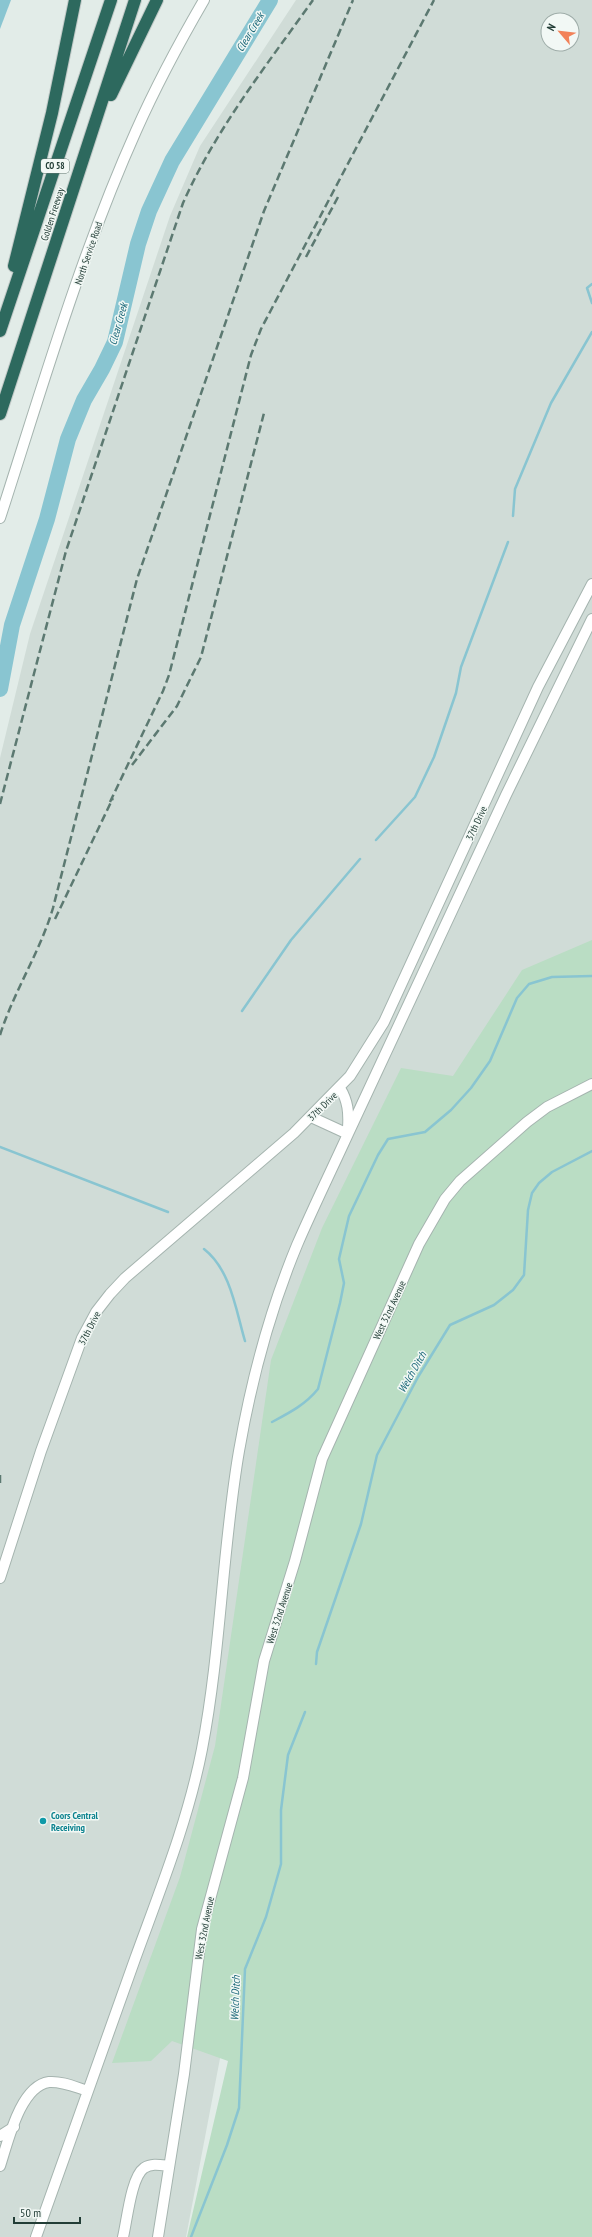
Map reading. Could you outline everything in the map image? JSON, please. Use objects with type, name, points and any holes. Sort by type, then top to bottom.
[{"type":"highway","points":[[0,321],[52,113],[75,0]]},
{"type":"highway","name":"Golden Freeway","points":[[0,331],[111,0]]},
{"type":"highway","name":"Golden Freeway","points":[[0,414],[136,0]]},
{"type":"highway","points":[[62,223],[115,86],[158,0]]},
{"type":"street","name":"North Service Road","points":[[0,518],[72,300],[112,188],[156,87],[204,0]]},
{"type":"street","name":"37th Drive","points":[[0,1578],[66,1379],[82,1338],[96,1312],[125,1278],[311,1117],[340,1088],[361,1061],[384,1022],[538,687],[592,584]]},
{"type":"street","points":[[36,2237],[168,1869],[191,1794],[202,1750],[215,1666],[227,1545],[239,1451],[252,1389],[274,1311],[297,1247],[348,1134],[506,795],[592,619]]},
{"type":"street","name":"West 32nd Avenue","points":[[158,2237],[184,2074],[202,1929],[243,1778],[264,1661],[295,1561],[315,1483],[326,1448],[419,1244],[445,1199],[460,1181],[546,1107],[592,1084]]},
{"type":"street","points":[[340,1088],[345,1097],[349,1112],[348,1134]]},
{"type":"street","points":[[311,1117],[348,1134]]},
{"type":"street","points":[[0,2166],[26,2097],[38,2086],[50,2082],[60,2082],[88,2091]]},
{"type":"street","points":[[0,2136],[14,2127]]},
{"type":"street","points":[[124,2237],[134,2183],[139,2174],[144,2168],[152,2165],[169,2166]]},
{"type":"shaded area","points":[[296,0],[592,0],[592,943],[309,1591],[186,2237],[0,2237],[0,758],[30,634],[170,216],[200,146]]},
{"type":"green space","points":[[592,940],[592,2237],[187,2237],[228,2061],[172,2041],[151,2061],[112,2063],[180,1877],[215,1746],[271,1360],[322,1228],[401,1068],[453,1076],[522,970]]},
{"type":"water","points":[[0,0],[11,0],[0,29]]},
{"type":"waterway","name":"Clear Creek","points":[[0,689],[12,625],[47,519],[68,439],[84,400],[102,369],[115,342],[138,244],[149,211],[172,161],[270,0]]},
{"type":"waterway","points":[[592,284],[587,288],[592,303]]},
{"type":"waterway","points":[[513,516],[515,489],[551,403],[592,332]]},
{"type":"waterway","points":[[376,840],[415,797],[434,757],[456,693],[461,667],[508,542]]},
{"type":"waterway","points":[[242,1011],[291,940],[360,859]]},
{"type":"waterway","points":[[272,1422],[291,1412],[313,1395],[318,1389],[344,1283],[339,1259],[349,1216],[378,1155],[388,1139],[425,1132],[451,1110],[471,1088],[490,1061],[517,998],[529,984],[552,977],[592,976]]},
{"type":"waterway","points":[[0,1147],[168,1212]]},
{"type":"waterway","name":"Welch Ditch","points":[[316,1664],[317,1652],[361,1524],[377,1455],[418,1377],[450,1325],[494,1305],[513,1290],[524,1275],[528,1210],[532,1193],[539,1183],[552,1172],[592,1151]]},
{"type":"waterway","points":[[204,1249],[221,1268],[226,1279],[235,1304],[245,1341]]},
{"type":"waterway","name":"Welch Ditch","points":[[191,2237],[227,2145],[239,2108],[245,1969],[266,1917],[281,1864],[281,1810],[288,1755],[305,1712]]},
{"type":"railway","points":[[0,804],[66,551],[183,203],[196,176],[226,124],[313,0]]},
{"type":"railway","points":[[0,1035],[12,1003],[48,924],[53,908],[137,579],[264,211],[353,0]]},
{"type":"railway","points":[[110,802],[163,691],[169,675],[251,355],[261,329],[434,0]]},
{"type":"railway","points":[[306,257],[338,197]]},
{"type":"railway","points":[[132,765],[177,706],[201,657],[264,413]]},
{"type":"railway","points":[[55,919],[113,798]]},
{"type":"railway","points":[[0,1475],[0,1484]]},
{"type":"place","name":"Coors Central Receiving","points":[[43,1821]]}]
